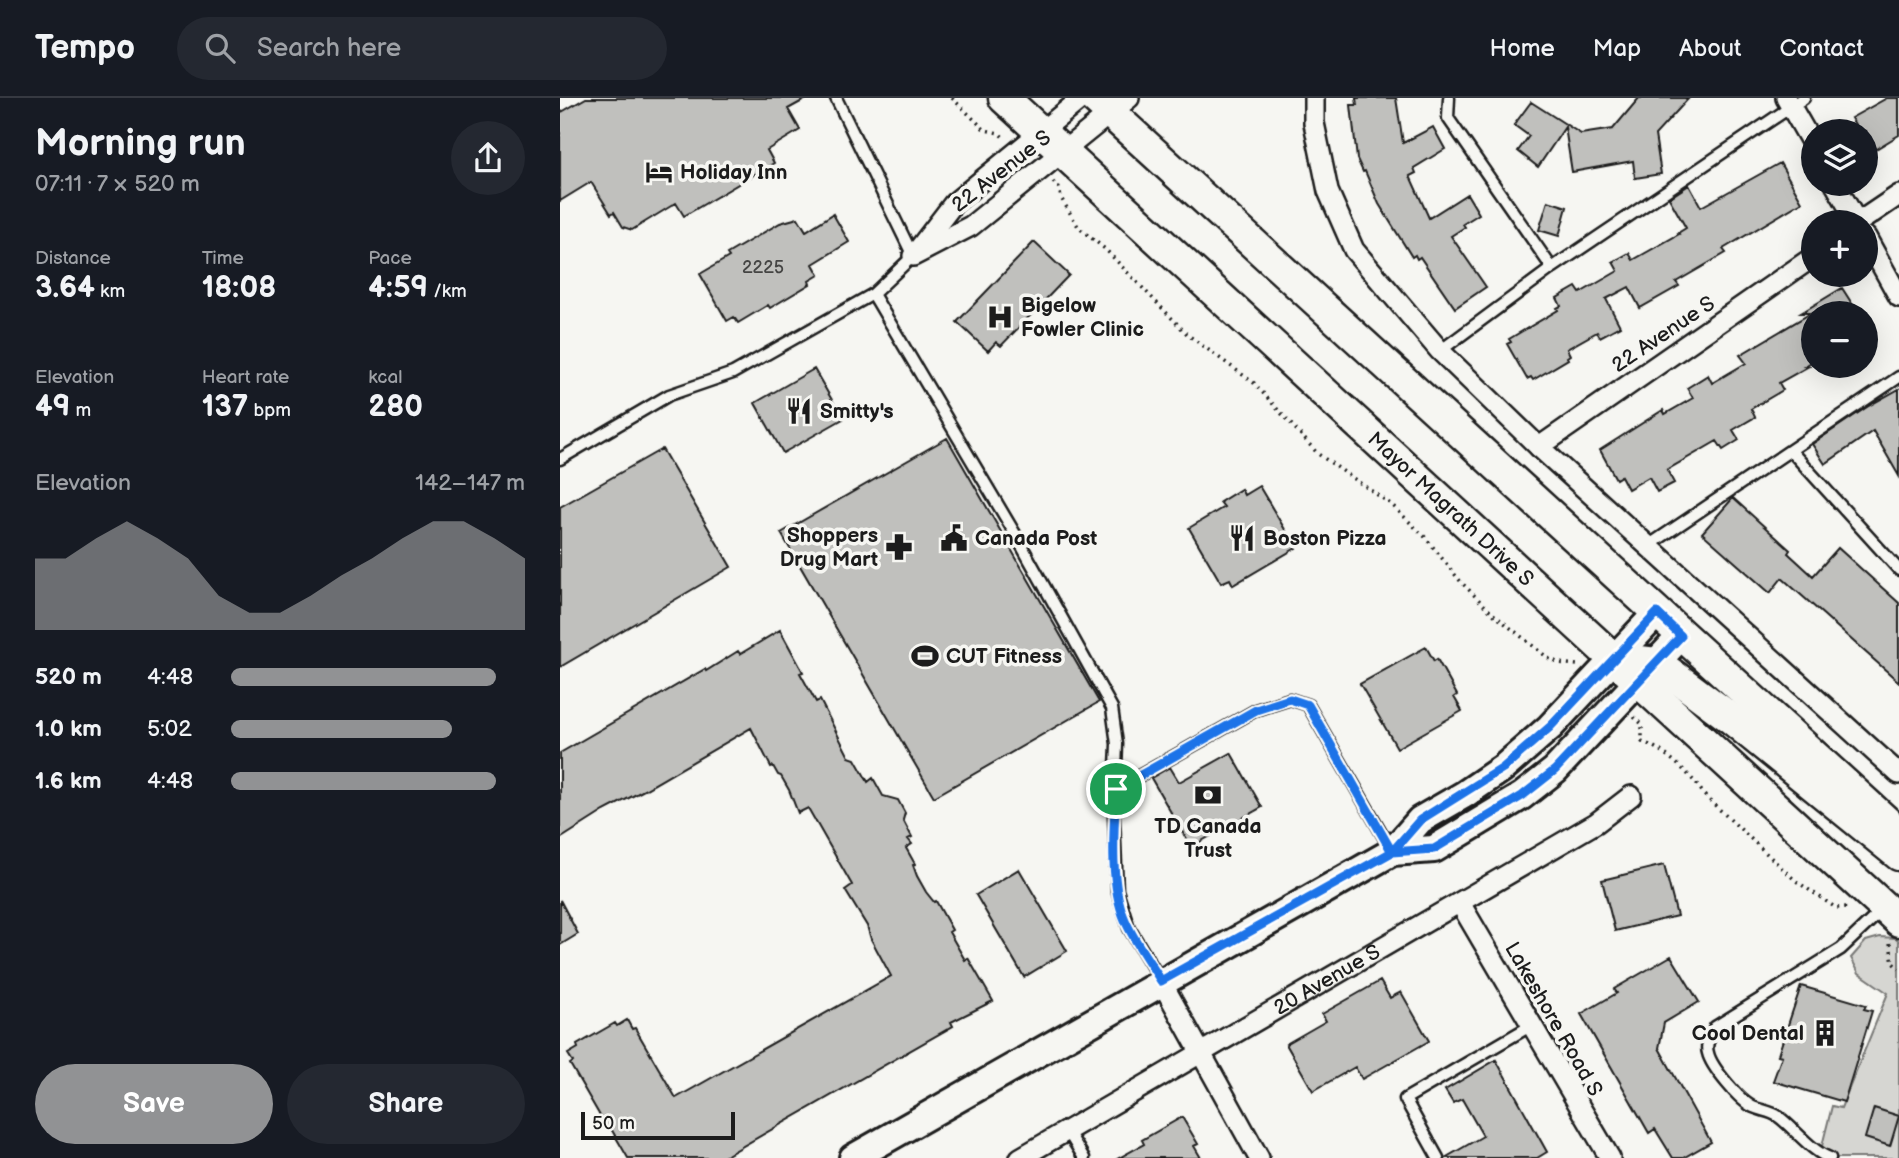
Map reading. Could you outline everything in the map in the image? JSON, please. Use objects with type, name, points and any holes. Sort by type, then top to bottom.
[{"type":"main road","name":"Mayor Magrath Drive S","points":[[1004,98],[1613,658],[1648,672],[1883,919]]},
{"type":"main road","points":[[1111,103],[1681,636],[1899,833]]},
{"type":"main road","points":[[1648,672],[1733,720],[1899,855]]},
{"type":"street","name":"22 Avenue S","points":[[913,256],[954,202],[1082,98]]},
{"type":"street","points":[[1314,98],[1314,123],[1328,191],[1354,250],[1440,351],[1539,447],[1899,774]]},
{"type":"street","points":[[1794,101],[1802,119]]},
{"type":"street","name":"22 Avenue S","points":[[913,256],[971,226],[1064,151],[1111,103]]},
{"type":"street","points":[[1876,210],[1899,195]]},
{"type":"street","points":[[1878,259],[1899,297]]},
{"type":"street","name":"22 Avenue S","points":[[1539,447],[1801,265]]},
{"type":"street","points":[[853,1158],[1392,852],[1420,820],[1503,768],[1550,727],[1657,613]]},
{"type":"street","points":[[1392,852],[1434,849],[1522,796],[1555,770],[1681,636]]},
{"type":"street","name":"20 Avenue S","points":[[1020,1158],[1596,823],[1631,796]]},
{"type":"street","name":"Lakeshore Road S","points":[[1460,903],[1610,1158]]},
{"type":"street","points":[[1161,981],[1259,1158]]},
{"type":"lane","points":[[560,459],[669,395],[733,373],[873,294],[913,256],[836,98]]},
{"type":"lane","points":[[1449,98],[1448,117],[1552,268]]},
{"type":"lane","points":[[1440,351],[1552,268],[1794,101]]},
{"type":"lane","points":[[873,294],[1014,532],[1112,708],[1117,744],[1115,877],[1119,904],[1129,928],[1161,981]]},
{"type":"lane","points":[[1648,546],[1899,377]]},
{"type":"lane","points":[[1791,451],[1899,570]]},
{"type":"lane","points":[[1116,789],[1256,710],[1290,699],[1298,700],[1308,705],[1392,852]]},
{"type":"lane","points":[[1830,1158],[1820,1155],[1797,1131],[1775,1114],[1753,1107],[1735,1094],[1708,1054],[1708,1041],[1715,1027],[1790,982],[1883,919]]},
{"type":"lane","points":[[1438,1158],[1405,1099],[1532,1025]]},
{"type":"lane","points":[[1067,1130],[1084,1158]]},
{"type":"path","points":[[952,98],[985,130],[999,133]]},
{"type":"path","points":[[1059,188],[1061,198],[1079,228],[1105,249],[1188,335],[1254,383],[1318,454],[1392,505],[1425,537],[1461,582],[1492,613],[1548,658],[1559,663],[1580,665]]},
{"type":"path","points":[[1642,724],[1642,742],[1653,745],[1698,783],[1704,795],[1796,881],[1836,908],[1883,919],[1892,963],[1899,969]]},
{"type":"shaded area","points":[[1880,937],[1896,938],[1899,941],[1899,1158],[1819,1158],[1832,1106],[1841,1108],[1888,993],[1859,973],[1851,958],[1866,941]]},
{"type":"building","name":"Holiday Inn","points":[[586,98],[808,98],[788,109],[800,130],[767,150],[774,163],[684,216],[676,203],[632,230],[623,227],[614,212],[611,214],[591,182],[560,201],[560,113]]},
{"type":"building","points":[[1356,98],[1396,98],[1403,143],[1433,127],[1445,149],[1414,168],[1416,173],[1410,176],[1429,218],[1467,194],[1479,214],[1451,236],[1486,287],[1455,308],[1420,257],[1412,257],[1379,204],[1365,171],[1363,172],[1357,159],[1351,105],[1357,105]]},
{"type":"building","points":[[1639,98],[1689,98],[1655,135],[1661,174],[1635,178],[1633,161],[1572,172],[1565,127],[1538,167],[1518,151],[1529,136],[1514,125],[1531,102],[1581,134],[1613,129]]},
{"type":"building","points":[[1887,98],[1899,98],[1899,135],[1878,148],[1878,119],[1851,118]]},
{"type":"building","points":[[1780,163],[1802,202],[1723,249],[1726,253],[1676,282],[1679,286],[1640,308],[1629,287],[1606,299],[1620,326],[1600,337],[1597,332],[1567,349],[1570,355],[1568,359],[1533,380],[1531,377],[1527,379],[1507,344],[1511,342],[1509,339],[1558,310],[1561,306],[1557,298],[1576,287],[1580,293],[1618,271],[1613,262],[1629,253],[1633,260],[1686,228],[1669,198],[1689,185],[1701,207]]},
{"type":"building","points":[[1548,201],[1567,207],[1559,236],[1539,230]]},
{"type":"building","points":[[833,214],[849,242],[813,264],[819,275],[809,281],[810,284],[770,308],[768,305],[738,323],[734,317],[727,321],[700,274],[729,257],[727,254],[780,223],[798,218],[806,231]]},
{"type":"building","points":[[1034,242],[1069,275],[1001,346],[996,342],[988,351],[957,322]]},
{"type":"building","points":[[1842,288],[1850,301],[1821,301]]},
{"type":"building","points":[[1801,319],[1801,371],[1779,383],[1783,390],[1751,409],[1755,417],[1733,430],[1739,440],[1723,450],[1717,441],[1667,470],[1674,483],[1657,492],[1649,477],[1628,489],[1621,476],[1616,479],[1600,450],[1663,410],[1665,414],[1693,398],[1687,388],[1708,375],[1712,383],[1746,363],[1740,355]]},
{"type":"building","name":"Smitty's","points":[[814,369],[843,419],[783,453],[755,403]]},
{"type":"building","points":[[1899,389],[1899,476],[1873,431],[1825,464],[1812,444]]},
{"type":"building","points":[[947,438],[1099,702],[934,797],[781,533]]},
{"type":"building","points":[[662,449],[731,567],[560,667],[560,507]]},
{"type":"building","name":"Boston Pizza","points":[[1259,486],[1296,548],[1233,585],[1230,579],[1221,583],[1189,528],[1224,507],[1220,502],[1241,489],[1244,495]]},
{"type":"building","points":[[1733,498],[1790,550],[1788,553],[1813,576],[1838,548],[1899,603],[1899,682],[1782,578],[1770,593],[1702,533]]},
{"type":"building","points":[[780,630],[803,672],[800,673],[816,702],[820,700],[849,757],[855,759],[868,782],[873,778],[883,796],[898,800],[905,813],[903,820],[912,837],[908,839],[912,844],[906,848],[915,864],[913,865],[917,876],[926,892],[936,901],[952,930],[949,932],[993,1001],[951,1022],[953,1026],[722,1158],[628,1158],[610,1127],[607,1128],[570,1064],[573,1062],[568,1054],[578,1048],[577,1045],[615,1023],[617,1026],[627,1020],[632,1029],[635,1028],[676,1098],[891,976],[867,926],[845,890],[852,885],[808,808],[798,813],[789,790],[781,776],[771,767],[751,728],[604,811],[560,839],[560,753],[705,669],[706,671],[738,651],[740,654]]},
{"type":"building","points":[[1426,647],[1434,661],[1437,659],[1457,695],[1454,697],[1462,711],[1397,748],[1360,684]]},
{"type":"building","name":"TD Canada Trust","points":[[1231,753],[1262,807],[1191,847],[1151,778],[1170,767],[1179,782]]},
{"type":"building","points":[[1664,865],[1677,916],[1615,931],[1602,880]]},
{"type":"building","points":[[1019,869],[1067,951],[1024,977],[976,895]]},
{"type":"building","points":[[560,900],[578,934],[560,945]]},
{"type":"building","points":[[1671,956],[1699,1002],[1664,1023],[1659,1048],[1711,1142],[1683,1158],[1673,1158],[1655,1129],[1649,1133],[1581,1014],[1617,993],[1614,989]]},
{"type":"building","points":[[1380,981],[1390,998],[1401,992],[1429,1041],[1362,1079],[1355,1067],[1313,1091],[1286,1044],[1326,1021],[1322,1014]]},
{"type":"building","name":"Cool Dental","points":[[1801,986],[1866,1005],[1864,1009],[1872,1011],[1844,1102],[1773,1081],[1782,1056],[1778,1055]]},
{"type":"building","points":[[1496,1060],[1547,1152],[1537,1158],[1445,1158],[1483,1136],[1462,1099],[1453,1103],[1445,1090]]},
{"type":"building","points":[[1874,1108],[1899,1116],[1890,1146],[1865,1138]]},
{"type":"building","points":[[1182,1117],[1198,1144],[1194,1146],[1201,1158],[1119,1158],[1144,1144],[1142,1140]]},
{"type":"place","name":"Holiday Inn","points":[[659,172]]},
{"type":"place","name":"Bigelow Fowler Clinic","points":[[1000,317]]},
{"type":"place","name":"Smitty's","points":[[799,411]]},
{"type":"place","name":"Canada Post","points":[[954,538]]},
{"type":"place","name":"Boston Pizza","points":[[1242,538]]},
{"type":"place","name":"Shoppers Drug Mart","points":[[899,547]]},
{"type":"place","name":"CUT Fitness","points":[[925,656]]},
{"type":"place","name":"TD Canada Trust","points":[[1208,795]]},
{"type":"place","name":"Cool Dental","points":[[1825,1033]]},
{"type":"route","points":[[1116,789],[1115,877],[1119,904],[1129,928],[1161,981],[1392,852],[1434,849],[1522,796],[1555,770],[1681,636],[1657,613],[1550,727],[1503,768],[1420,820],[1392,852],[1304,701],[1290,699],[1256,710],[1116,789]]}]
